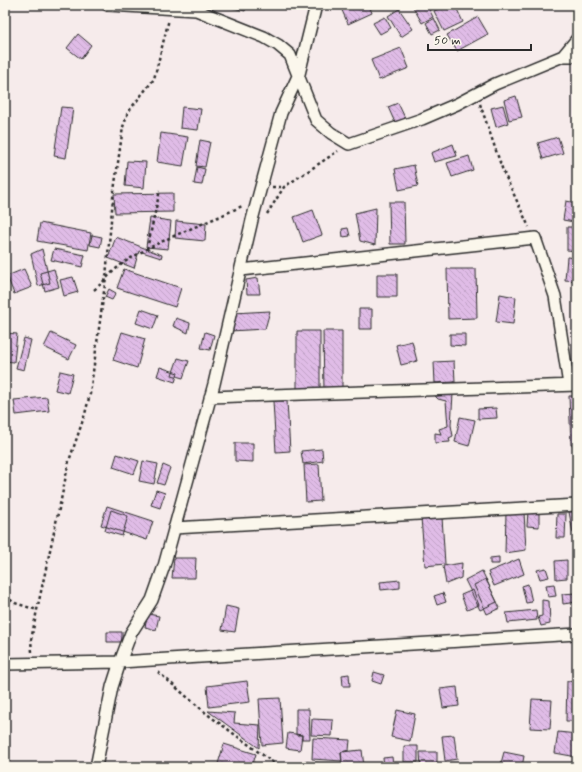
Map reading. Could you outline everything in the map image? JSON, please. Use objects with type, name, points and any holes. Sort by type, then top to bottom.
[{"type":"street","points":[[108,5],[196,10],[264,37],[278,45],[290,55],[299,74],[306,99],[316,120],[331,133],[349,144],[381,135],[422,119],[477,94],[495,84],[564,56],[577,56]]},
{"type":"street","points":[[96,767],[112,687],[120,662],[131,633],[152,600],[164,566],[210,397],[281,113],[299,74],[316,5]]},
{"type":"street","points":[[564,56],[577,39]]},
{"type":"street","points":[[210,397],[573,385],[555,296],[535,238],[241,270]]},
{"type":"street","points":[[174,528],[577,505]]},
{"type":"street","points":[[5,664],[146,661],[577,634]]},
{"type":"path","points":[[33,663],[31,640],[37,610],[69,461],[85,414],[90,394],[106,277],[113,198],[123,127],[128,112],[154,78],[172,8]]},
{"type":"path","points":[[477,94],[503,171],[535,238]]},
{"type":"path","points":[[284,187],[349,144]]},
{"type":"path","points":[[147,250],[160,190]]},
{"type":"path","points":[[94,290],[106,277],[128,259],[212,221],[260,196]]},
{"type":"path","points":[[5,596],[15,603],[37,610]]},
{"type":"path","points":[[146,661],[169,684],[279,767]]},
{"type":"building","points":[[223,5],[247,5],[245,11]]},
{"type":"building","points":[[347,5],[369,5],[372,13],[348,24],[341,8]]},
{"type":"building","points":[[412,5],[427,5],[433,17],[422,23]]},
{"type":"building","points":[[446,5],[455,5],[463,22],[444,31],[434,11]]},
{"type":"building","points":[[399,9],[413,29],[401,37],[388,16]]},
{"type":"building","points":[[385,17],[391,28],[380,34],[373,23]]},
{"type":"building","points":[[478,17],[488,34],[457,51],[447,35]]},
{"type":"building","points":[[434,18],[440,30],[432,34],[426,23]]},
{"type":"building","points":[[78,34],[91,45],[81,59],[67,48]]},
{"type":"building","points":[[401,48],[409,68],[379,80],[371,60]]},
{"type":"building","points":[[516,96],[522,117],[509,120],[504,100]]},
{"type":"building","points":[[398,103],[406,120],[396,125],[388,107]]},
{"type":"building","points":[[503,105],[508,123],[496,127],[491,108]]},
{"type":"building","points":[[61,107],[73,108],[66,158],[54,156]]},
{"type":"building","points":[[182,107],[201,109],[198,130],[180,128]]},
{"type":"building","points":[[161,133],[188,137],[183,166],[157,162]]},
{"type":"building","points":[[558,137],[563,153],[543,159],[538,143]]},
{"type":"building","points":[[200,140],[210,142],[205,167],[196,166]]},
{"type":"building","points":[[453,144],[457,156],[434,162],[431,153]]},
{"type":"building","points":[[469,156],[473,170],[452,177],[447,163]]},
{"type":"building","points":[[127,161],[146,162],[144,188],[125,186]]},
{"type":"building","points":[[414,165],[418,186],[399,190],[395,169]]},
{"type":"building","points":[[197,167],[205,169],[202,185],[194,184]]},
{"type":"building","points":[[173,193],[173,212],[115,213],[114,194]]},
{"type":"building","points":[[566,201],[577,203],[574,222],[563,220]]},
{"type":"building","points":[[389,202],[404,202],[405,244],[390,244]]},
{"type":"building","points":[[376,208],[375,245],[360,241],[355,213]]},
{"type":"building","points":[[313,210],[322,235],[303,242],[294,217]]},
{"type":"building","points":[[150,218],[171,221],[168,249],[146,247]]},
{"type":"building","points":[[176,221],[206,224],[205,241],[175,238]]},
{"type":"building","points":[[5,223],[7,223],[7,244],[5,244]]},
{"type":"building","points":[[40,223],[91,233],[88,250],[37,241]]},
{"type":"building","points":[[567,227],[577,227],[577,251],[567,250]]},
{"type":"building","points":[[348,228],[350,236],[343,237],[342,229]]},
{"type":"building","points":[[92,235],[102,237],[100,247],[90,245]]},
{"type":"building","points":[[116,237],[162,255],[161,258],[139,251],[134,268],[108,258]]},
{"type":"building","points":[[42,249],[50,283],[38,286],[31,254]]},
{"type":"building","points":[[54,249],[85,255],[82,267],[51,260]]},
{"type":"building","points":[[567,257],[577,258],[576,281],[565,280]]},
{"type":"building","points":[[24,269],[32,287],[14,294],[7,276]]},
{"type":"building","points":[[54,269],[59,287],[45,291],[40,273]]},
{"type":"building","points":[[124,269],[181,288],[175,307],[117,288]]},
{"type":"building","points":[[447,269],[476,269],[477,318],[448,319]]},
{"type":"building","points":[[377,274],[397,274],[397,297],[377,297]]},
{"type":"building","points":[[73,277],[78,292],[64,296],[60,280]]},
{"type":"building","points":[[258,278],[260,294],[247,294],[246,280]]},
{"type":"building","points":[[109,289],[116,293],[112,300],[105,297]]},
{"type":"building","points":[[500,294],[516,297],[513,324],[496,322]]},
{"type":"building","points":[[141,309],[158,315],[153,329],[136,323]]},
{"type":"building","points":[[359,309],[372,309],[372,329],[359,329]]},
{"type":"building","points":[[270,311],[265,329],[230,331],[233,313]]},
{"type":"building","points":[[176,318],[190,323],[188,333],[173,326]]},
{"type":"building","points":[[297,331],[320,331],[320,389],[297,389]]},
{"type":"building","points":[[323,331],[342,331],[342,392],[324,392]]},
{"type":"building","points":[[122,332],[145,339],[137,368],[113,360]]},
{"type":"building","points":[[205,332],[214,335],[210,350],[201,348]]},
{"type":"building","points":[[5,333],[17,334],[14,362],[5,361]]},
{"type":"building","points":[[51,333],[76,345],[69,359],[44,347]]},
{"type":"building","points":[[450,334],[465,334],[465,346],[450,345]]},
{"type":"building","points":[[24,338],[31,340],[24,370],[16,368]]},
{"type":"building","points":[[412,341],[417,361],[401,365],[396,345]]},
{"type":"building","points":[[178,358],[189,361],[183,378],[172,375]]},
{"type":"building","points":[[454,361],[455,382],[435,383],[434,362]]},
{"type":"building","points":[[160,367],[178,373],[175,382],[157,376]]},
{"type":"building","points":[[60,371],[73,374],[68,393],[55,390]]},
{"type":"building","points":[[453,394],[451,425],[453,436],[449,438],[450,442],[435,443],[435,433],[441,434],[439,429],[448,426],[446,401],[438,399],[435,396]]},
{"type":"building","points":[[569,396],[577,396],[577,445],[571,445]]},
{"type":"building","points":[[47,397],[49,411],[16,415],[14,400]]},
{"type":"building","points":[[273,401],[287,401],[290,451],[276,452]]},
{"type":"building","points":[[496,408],[497,418],[478,419],[478,409]]},
{"type":"building","points":[[460,417],[475,420],[469,446],[455,442]]},
{"type":"building","points":[[235,443],[253,443],[253,462],[235,461]]},
{"type":"building","points":[[322,449],[323,461],[303,464],[301,451]]},
{"type":"building","points":[[117,454],[139,461],[134,474],[113,467]]},
{"type":"building","points":[[143,461],[158,464],[154,484],[139,481]]},
{"type":"building","points":[[319,464],[321,501],[306,502],[304,465]]},
{"type":"building","points":[[163,465],[170,468],[164,485],[157,483]]},
{"type":"building","points":[[156,490],[165,493],[160,508],[151,505]]},
{"type":"building","points":[[107,506],[153,521],[147,540],[101,525]]},
{"type":"building","points":[[111,510],[128,516],[122,536],[105,531]]},
{"type":"building","points":[[528,511],[539,511],[539,527],[527,526]]},
{"type":"building","points":[[577,511],[577,532],[573,533],[569,512]]},
{"type":"building","points":[[506,512],[524,512],[526,550],[505,553]]},
{"type":"building","points":[[557,514],[566,514],[565,538],[556,538]]},
{"type":"building","points":[[442,517],[445,564],[425,566],[421,518]]},
{"type":"building","points":[[499,557],[499,564],[490,564],[490,558]]},
{"type":"building","points":[[174,558],[196,558],[195,578],[172,578]]},
{"type":"building","points":[[519,559],[524,574],[494,586],[488,572]]},
{"type":"building","points":[[567,560],[567,578],[556,579],[555,561]]},
{"type":"building","points":[[462,563],[461,578],[446,584],[443,566]]},
{"type":"building","points":[[546,568],[549,577],[540,579],[537,570]]},
{"type":"building","points":[[482,571],[497,602],[480,610],[465,580]]},
{"type":"building","points":[[486,579],[500,608],[487,614],[474,585]]},
{"type":"building","points":[[400,580],[400,588],[381,590],[380,582]]},
{"type":"building","points":[[528,584],[532,602],[526,603],[522,586]]},
{"type":"building","points":[[554,584],[556,596],[548,597],[546,585]]},
{"type":"building","points":[[473,590],[479,605],[467,610],[461,595]]},
{"type":"building","points":[[443,593],[446,602],[437,605],[434,596]]},
{"type":"building","points":[[576,593],[577,602],[563,604],[562,594]]},
{"type":"building","points":[[542,600],[549,601],[550,624],[541,626],[538,617],[542,616]]},
{"type":"building","points":[[226,606],[239,609],[235,632],[222,630]]},
{"type":"building","points":[[536,610],[537,620],[508,623],[506,613]]},
{"type":"building","points":[[148,614],[159,616],[156,630],[145,627]]},
{"type":"building","points":[[107,632],[122,632],[122,642],[107,642]]},
{"type":"building","points":[[374,672],[384,675],[381,684],[372,681]]},
{"type":"building","points":[[349,674],[350,686],[343,686],[342,675]]},
{"type":"building","points":[[247,681],[250,702],[209,707],[207,686]]},
{"type":"building","points":[[567,681],[577,682],[577,721],[566,721]]},
{"type":"building","points":[[457,687],[459,706],[443,708],[440,689]]},
{"type":"building","points":[[280,698],[283,743],[262,745],[259,699]]},
{"type":"building","points":[[532,699],[552,700],[550,729],[530,728]]},
{"type":"building","points":[[296,709],[309,709],[310,739],[302,739],[302,735],[296,735]]},
{"type":"building","points":[[397,710],[415,714],[410,741],[391,737]]},
{"type":"building","points":[[208,711],[235,713],[234,723],[260,725],[259,748]]},
{"type":"building","points":[[312,719],[333,720],[332,736],[311,735]]},
{"type":"building","points":[[558,732],[577,734],[577,757],[555,753]]},
{"type":"building","points":[[288,733],[302,735],[300,750],[286,748]]},
{"type":"building","points":[[454,735],[457,759],[445,761],[442,736]]},
{"type":"building","points":[[313,738],[350,740],[349,750],[341,752],[342,761],[312,759]]},
{"type":"building","points":[[224,744],[256,754],[252,767],[217,767]]},
{"type":"building","points":[[404,746],[418,746],[418,762],[404,762]]},
{"type":"building","points":[[362,750],[364,767],[342,767],[341,752]]},
{"type":"building","points":[[420,752],[437,752],[437,767],[421,767]]},
{"type":"building","points":[[504,752],[524,756],[522,767],[500,767]]},
{"type":"building","points":[[392,757],[393,766],[384,767],[383,758]]},
{"type":"building","points":[[304,761],[331,765],[330,767],[303,767]]},
{"type":"building","points":[[479,763],[480,767],[465,767]]}]
